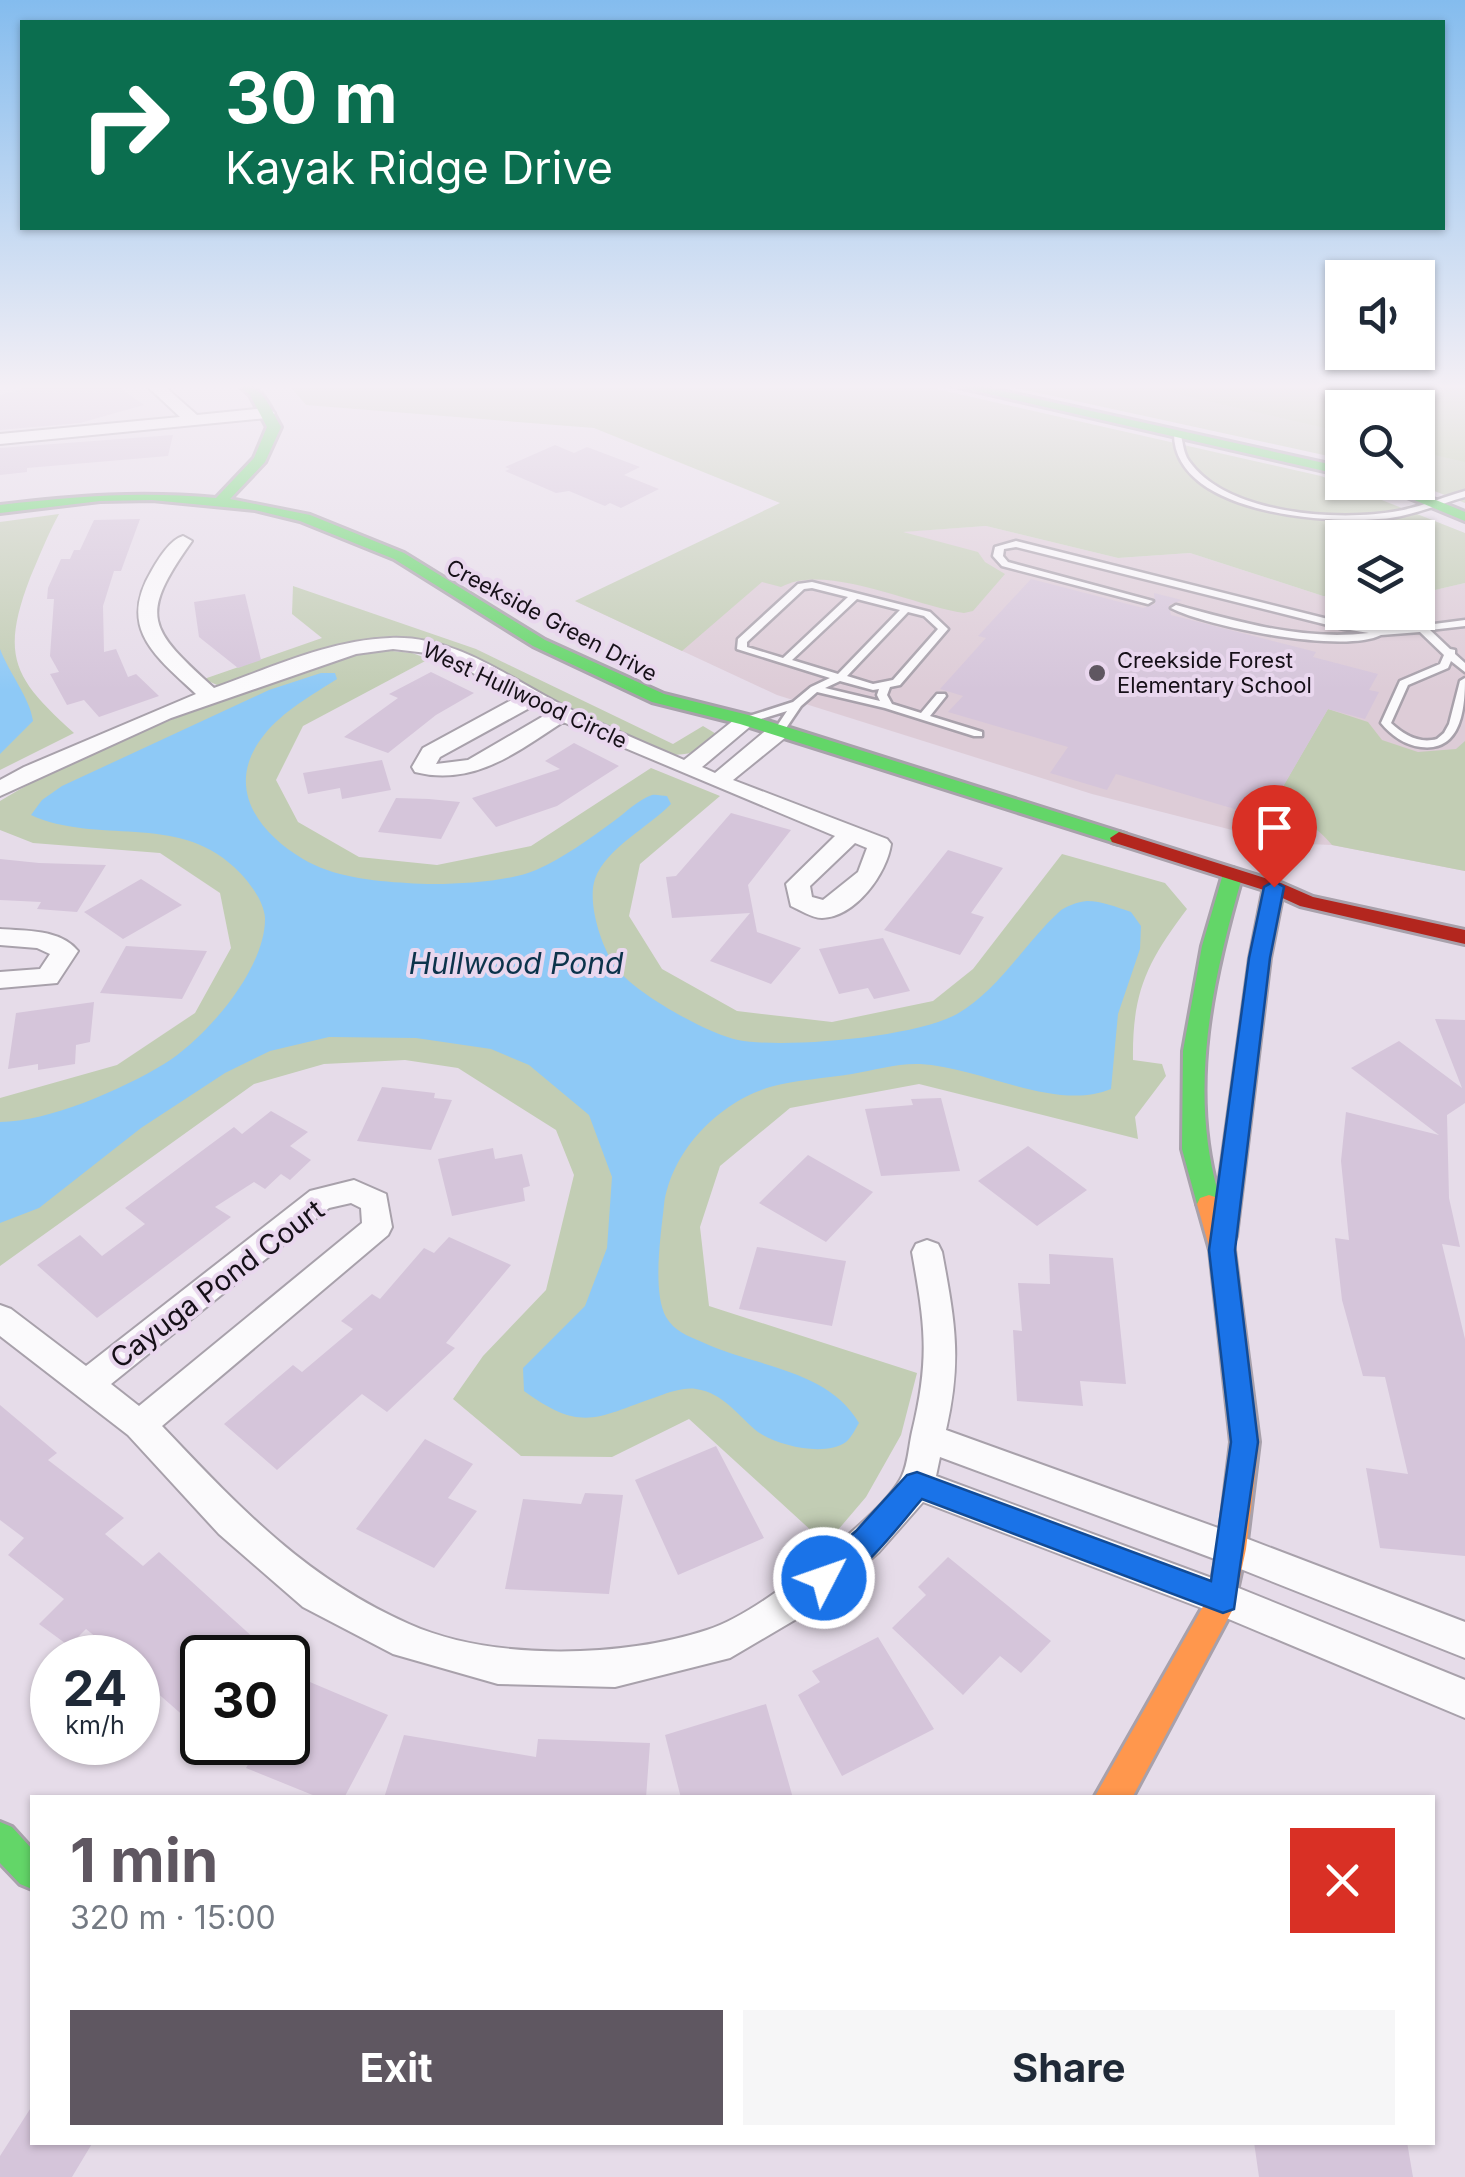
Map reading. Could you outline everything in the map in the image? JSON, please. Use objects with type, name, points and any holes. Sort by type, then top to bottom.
[{"type":"main road","points":[[227,497],[235,487]]},
{"type":"main road","name":"Creekside Green Drive","points":[[0,501],[80,492],[227,497],[327,511],[366,526],[646,672],[732,707],[746,720],[778,732],[1234,874],[1307,902],[1465,937]]},
{"type":"main road","name":"Creekside Green Drive","points":[[0,509],[137,497],[227,497]]},
{"type":"main road","points":[[1424,500],[1465,517]]},
{"type":"main road","points":[[1113,1795],[1223,1600],[1232,1549],[1244,1442],[1222,1250],[1194,1148],[1194,1051],[1212,946],[1234,874]]},
{"type":"main road","points":[[1222,1250],[1260,958],[1274,887]]},
{"type":"main road","name":"Creekside Green Drive","points":[[1274,887],[1310,889],[1465,924]]},
{"type":"street","points":[[183,540],[159,570],[145,596],[145,622],[157,644],[210,696]]},
{"type":"street","name":"West Hullwood Circle","points":[[0,789],[58,756],[210,696],[346,649],[382,643],[416,644],[444,652],[563,714],[688,768],[879,844],[879,860],[842,903],[822,910],[800,901],[798,884],[852,834]]},
{"type":"street","points":[[532,698],[431,754],[423,767],[438,774],[465,771],[563,714]]},
{"type":"street","points":[[688,768],[746,720]]},
{"type":"street","points":[[719,781],[778,732]]},
{"type":"street","points":[[0,937],[41,940],[65,951],[48,977],[0,980]]},
{"type":"street","name":"Cayuga Pond Court","points":[[86,1384],[320,1199],[354,1191],[376,1202],[376,1226],[140,1424]]},
{"type":"street","points":[[0,1318],[140,1424],[230,1523],[316,1595],[406,1642],[498,1666],[615,1669],[717,1646],[802,1596],[867,1541],[917,1484],[942,1380],[941,1330],[927,1252]]},
{"type":"street","points":[[930,1439],[1232,1549],[1465,1640]]},
{"type":"street","points":[[917,1484],[1223,1600],[1465,1699]]},
{"type":"lane","points":[[1221,487],[1256,504],[1318,517],[1355,518],[1410,512],[1465,494]]},
{"type":"lane","points":[[1148,601],[1005,564],[998,556],[1000,547],[1016,544],[1344,626],[1388,633]]},
{"type":"lane","points":[[886,688],[784,662],[742,648],[742,641],[800,586],[812,585],[926,614],[943,629],[896,683],[886,688],[882,694],[888,706]]},
{"type":"lane","points":[[784,662],[855,596]]},
{"type":"lane","points":[[1176,608],[1304,640],[1339,641],[1424,630],[1465,669]]},
{"type":"lane","points":[[778,732],[798,703],[814,688],[840,678],[906,609]]},
{"type":"lane","points":[[1435,628],[1465,622]]},
{"type":"lane","points":[[1450,652],[1444,666],[1404,683],[1386,723],[1393,734],[1413,743],[1436,743],[1448,734],[1465,681]]},
{"type":"lane","points":[[797,666],[814,688],[978,734]]},
{"type":"lane","points":[[923,717],[940,696]]},
{"type":"lane","points":[[746,720],[798,703]]},
{"type":"shaded area","name":"Creekside Forest Elementary School","points":[[986,526],[1118,558],[1190,553],[1325,596],[1325,630],[1435,630],[1435,590],[1465,583],[1465,871],[1332,845],[1283,843],[1092,794],[777,695],[575,601],[899,532]]},
{"type":"green space","points":[[739,487],[1325,487],[1325,500],[1382,500],[1432,520],[1325,520],[1325,596],[1190,553],[1118,558],[986,526],[903,532],[978,552],[985,562],[1005,574],[973,611],[964,613],[845,582],[799,581],[781,587],[762,582],[682,651],[575,601],[780,503]]},
{"type":"green space","points":[[1435,487],[1465,487],[1465,503],[1435,491]]},
{"type":"green space","points":[[59,514],[21,605],[15,648],[26,681],[74,733],[0,770],[0,522]]},
{"type":"green space","points":[[1435,521],[1465,533],[1465,583],[1435,590]]},
{"type":"green space","points":[[293,586],[476,649],[673,744],[703,726],[718,735],[694,751],[667,754],[449,648],[421,641],[366,641],[312,654],[232,683],[217,685],[204,679],[322,638],[292,614]]},
{"type":"green space","points":[[382,650],[429,659],[303,726],[276,780],[298,822],[359,857],[437,865],[531,846],[651,768],[720,796],[640,864],[629,916],[662,969],[737,1011],[832,1022],[933,1001],[973,969],[1062,854],[1165,883],[1187,909],[1152,962],[1139,996],[1133,1060],[1162,1064],[1166,1076],[1135,1117],[1138,1139],[919,1084],[790,1108],[720,1166],[700,1227],[709,1306],[917,1373],[901,1435],[866,1497],[826,1544],[689,1419],[612,1457],[521,1456],[453,1399],[483,1356],[546,1290],[574,1175],[556,1130],[458,1068],[405,1060],[324,1064],[254,1084],[0,1266],[0,1098],[117,1065],[195,1013],[231,948],[220,893],[160,853],[33,843],[0,830],[0,801],[127,737],[349,655]]},
{"type":"green space","points":[[1328,709],[1368,722],[1382,740],[1418,752],[1456,749],[1465,741],[1465,871],[1332,845],[1319,831],[1271,807]]},
{"type":"water","points":[[0,649],[33,721],[0,754]]},
{"type":"water","name":"Hullwood Pond","points":[[321,673],[335,673],[337,679],[280,718],[252,754],[246,789],[259,821],[271,835],[303,859],[340,874],[407,883],[473,882],[536,870],[642,800],[654,795],[667,796],[671,804],[608,857],[601,868],[593,889],[597,924],[615,966],[637,988],[672,1011],[725,1036],[759,1042],[817,1042],[912,1029],[938,1022],[972,1004],[1068,906],[1087,901],[1109,905],[1131,912],[1141,926],[1140,949],[1118,1014],[1111,1089],[1089,1095],[1042,1092],[920,1064],[790,1083],[751,1094],[733,1104],[700,1131],[676,1166],[664,1205],[658,1278],[669,1322],[692,1338],[810,1380],[829,1391],[859,1423],[846,1442],[814,1449],[777,1442],[758,1432],[723,1400],[696,1389],[673,1391],[590,1418],[561,1413],[524,1391],[523,1368],[585,1306],[607,1248],[612,1177],[589,1115],[529,1065],[491,1049],[416,1038],[329,1037],[270,1051],[225,1073],[141,1128],[39,1208],[0,1223],[0,1122],[19,1121],[85,1102],[147,1074],[180,1053],[214,1020],[244,980],[263,938],[265,918],[262,904],[249,884],[212,850],[162,835],[82,828],[31,815],[42,800],[62,786],[269,690]]},
{"type":"building","points":[[541,487],[659,489],[621,508],[610,503],[605,506],[569,491],[556,493]]},
{"type":"building","points":[[140,519],[121,571],[114,571],[103,606],[104,652],[116,649],[128,677],[136,674],[159,696],[99,717],[84,700],[67,705],[50,674],[59,672],[50,656],[54,599],[47,599],[48,588],[61,559],[70,559],[74,550],[80,550],[94,520]]},
{"type":"building","name":"Creekside Forest Elementary School","points":[[1031,579],[1143,608],[1155,604],[1154,593],[1182,600],[1169,605],[1171,615],[1316,652],[1313,657],[1378,674],[1369,690],[1379,692],[1365,719],[1328,709],[1265,818],[1116,774],[1107,790],[1050,773],[1068,747],[948,712],[963,696],[940,689],[986,638],[978,636]]},
{"type":"building","points":[[245,594],[261,660],[238,668],[199,637],[194,602]]},
{"type":"building","points":[[431,672],[474,693],[436,715],[388,753],[344,737],[398,698],[389,694]]},
{"type":"building","points":[[574,743],[619,766],[557,806],[496,827],[472,798],[560,769],[545,761]]},
{"type":"building","points":[[382,760],[391,790],[342,799],[340,788],[308,794],[303,773]]},
{"type":"building","points":[[396,798],[460,802],[441,839],[378,832]]},
{"type":"building","points":[[731,813],[791,830],[748,885],[757,932],[801,948],[771,984],[710,961],[750,913],[672,918],[666,877],[676,876]]},
{"type":"building","points":[[948,850],[1003,868],[971,913],[984,917],[960,955],[884,930]]},
{"type":"building","points":[[0,859],[106,865],[77,912],[37,909],[41,902],[0,900]]},
{"type":"building","points":[[141,879],[182,905],[123,939],[84,912]]},
{"type":"building","points":[[883,938],[910,991],[874,999],[868,988],[839,994],[819,949]]},
{"type":"building","points":[[126,946],[207,951],[182,999],[100,993]]},
{"type":"building","points":[[94,1002],[90,1042],[76,1045],[75,1064],[38,1070],[38,1064],[8,1069],[16,1013]]},
{"type":"building","points":[[1435,1019],[1465,1020],[1465,1103],[1447,1115],[1449,1198],[1460,1247],[1442,1244],[1465,1339],[1465,1556],[1380,1548],[1366,1468],[1408,1474],[1385,1377],[1363,1376],[1342,1300],[1335,1238],[1349,1240],[1341,1161],[1346,1112],[1439,1135],[1351,1068],[1399,1041],[1462,1088]]},
{"type":"building","points":[[382,1087],[435,1093],[434,1098],[452,1100],[431,1150],[357,1141]]},
{"type":"building","points":[[941,1098],[960,1171],[881,1176],[865,1109],[913,1105],[911,1099]]},
{"type":"building","points":[[271,1111],[308,1132],[290,1146],[311,1160],[290,1180],[281,1174],[265,1189],[254,1182],[215,1207],[231,1217],[97,1318],[37,1265],[80,1235],[102,1256],[145,1224],[125,1208],[234,1127],[242,1134]]},
{"type":"building","points":[[1028,1146],[1087,1190],[1037,1226],[978,1181]]},
{"type":"building","points":[[493,1148],[495,1159],[522,1154],[530,1186],[523,1188],[525,1201],[452,1216],[438,1159]]},
{"type":"building","points":[[808,1155],[873,1192],[826,1242],[759,1203]]},
{"type":"building","points":[[449,1237],[511,1265],[446,1343],[455,1348],[387,1412],[362,1394],[277,1470],[224,1424],[293,1365],[302,1372],[353,1329],[341,1321],[372,1294],[380,1299],[424,1248],[434,1253]]},
{"type":"building","points":[[757,1247],[846,1261],[832,1326],[739,1309]]},
{"type":"building","points":[[1049,1254],[1113,1258],[1126,1384],[1080,1381],[1083,1406],[1017,1401],[1013,1330],[1022,1331],[1018,1283],[1050,1284]]},
{"type":"building","points":[[0,1405],[57,1453],[48,1460],[124,1518],[105,1534],[143,1566],[159,1552],[251,1635],[180,1635],[180,1713],[160,1695],[160,1635],[93,1635],[86,1629],[80,1635],[54,1635],[39,1624],[64,1599],[8,1555],[24,1538],[0,1520]]},
{"type":"building","points":[[425,1439],[473,1464],[448,1498],[477,1511],[434,1568],[356,1529]]},
{"type":"building","points":[[716,1446],[764,1538],[678,1575],[635,1480]]},
{"type":"building","points":[[585,1493],[623,1495],[609,1594],[505,1589],[523,1499],[581,1504]]},
{"type":"building","points":[[948,1557],[1051,1641],[1021,1673],[1000,1656],[963,1695],[892,1628],[926,1595],[918,1587]]},
{"type":"building","points":[[878,1637],[934,1729],[842,1776],[798,1695],[820,1682],[812,1671]]},
{"type":"building","points":[[310,1682],[388,1715],[346,1795],[313,1795],[246,1768],[310,1765]]},
{"type":"building","points":[[766,1704],[792,1795],[680,1795],[665,1735]]},
{"type":"building","points":[[404,1735],[536,1757],[538,1739],[650,1743],[646,1795],[385,1795]]},
{"type":"building","points":[[30,2109],[30,2145],[91,2145],[72,2177],[0,2177],[0,2156]]},
{"type":"building","points":[[1254,2145],[1408,2145],[1413,2177],[1259,2177]]},
{"type":"traffic: fast","points":[[221,501],[234,487]]},
{"type":"traffic: fast","points":[[0,509],[100,497],[152,496],[255,506],[305,518],[399,556],[539,643],[658,698],[746,720],[1119,838]]},
{"type":"traffic: fast","points":[[1423,500],[1465,517]]},
{"type":"traffic: fast","points":[[1209,1204],[1194,1149],[1194,1051],[1212,946],[1233,874]]},
{"type":"traffic: fast","points":[[1224,1236],[1260,958],[1274,887]]},
{"type":"traffic: fast","points":[[0,1839],[30,1870]]},
{"type":"traffic: slow","points":[[1113,1795],[1223,1599],[1232,1549],[1245,1442],[1222,1250],[1209,1204]]},
{"type":"traffic: jam","points":[[1119,838],[1274,887],[1307,902],[1465,937]]},
{"type":"place","name":"Creekside Forest Elementary School","points":[[1097,673]]},
{"type":"route","points":[[824,1578],[867,1541],[917,1484],[1223,1600],[1244,1442],[1222,1250],[1260,958],[1274,887]]}]
